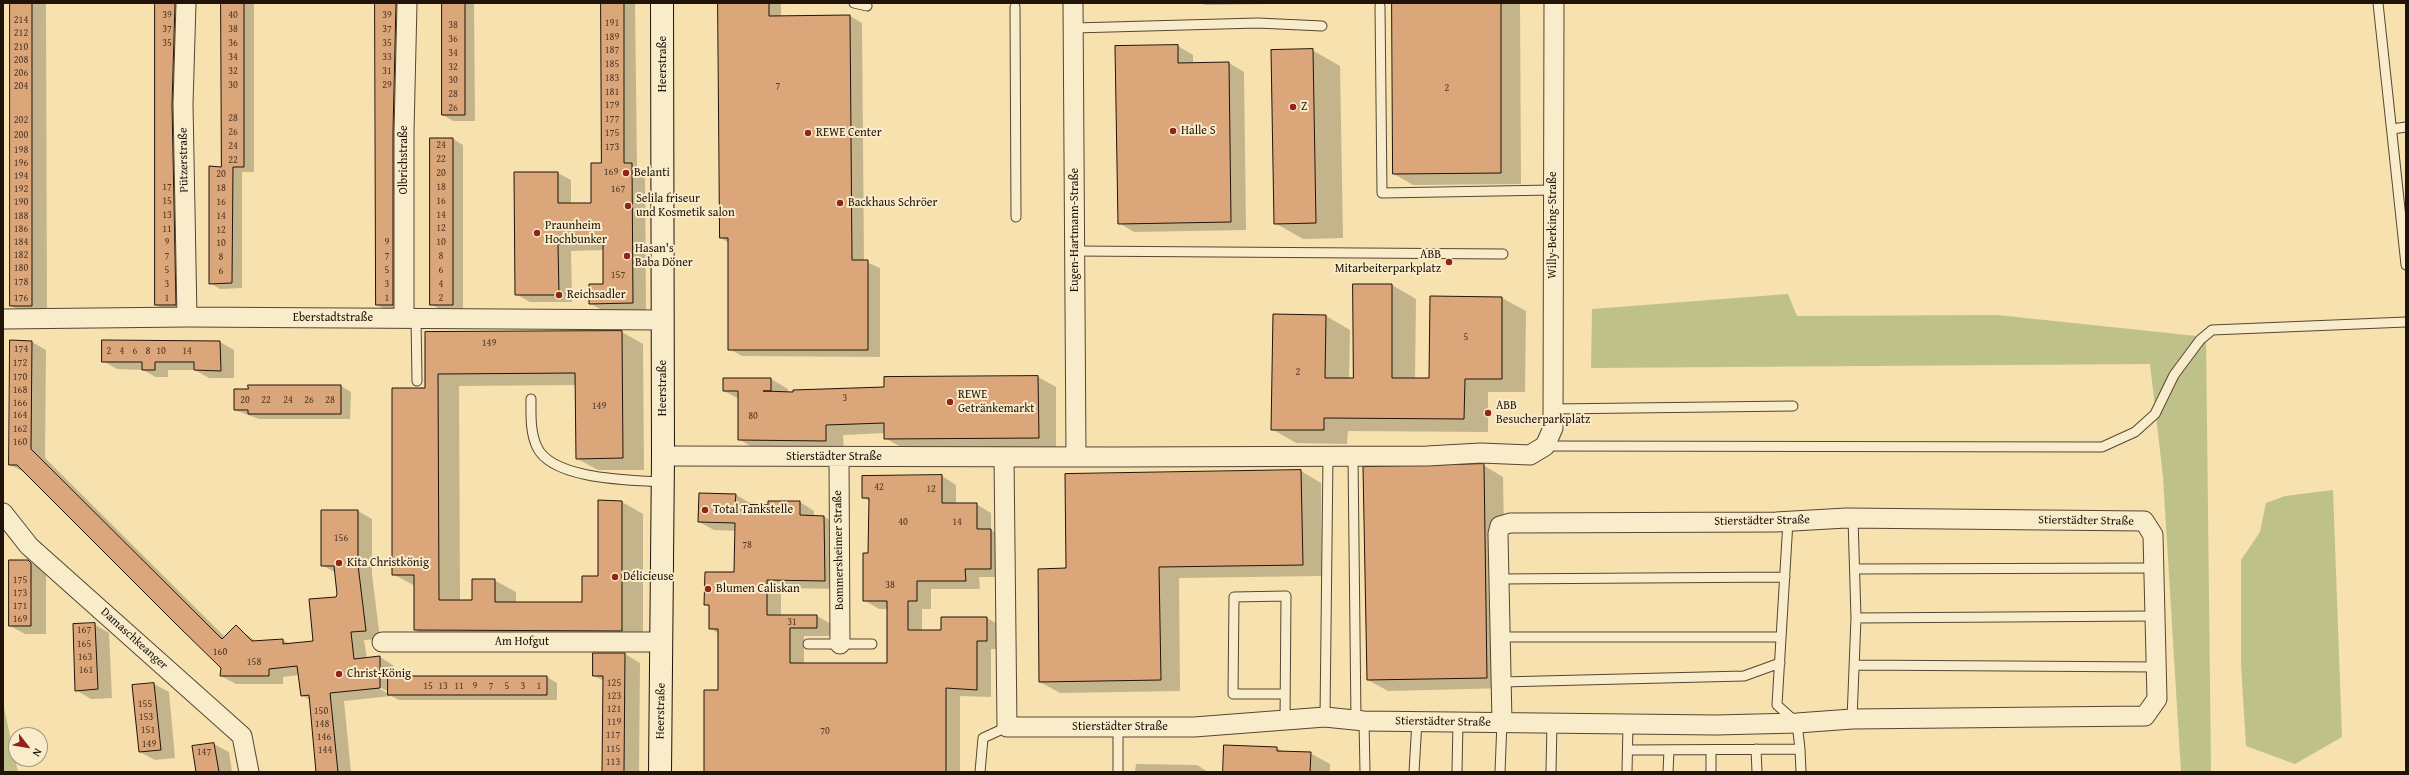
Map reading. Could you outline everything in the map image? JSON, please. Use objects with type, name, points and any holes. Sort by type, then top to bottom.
[{"type":"main road","name":"Heerstraße","points":[[660,772],[663,482],[662,3]]},
{"type":"street","name":"Pützerstraße","points":[[186,3],[183,104],[186,317]]},
{"type":"street","name":"Olbrichstraße","points":[[407,3],[404,132],[410,318]]},
{"type":"street","name":"Eugen-Hartmann-Straße","points":[[1073,3],[1076,456]]},
{"type":"street","name":"Willy-Berking-Straße","points":[[1546,446],[1553,428],[1554,3]]},
{"type":"street","name":"Eberstadtstraße","points":[[3,319],[186,317],[663,320]]},
{"type":"street","name":"Stierstädter Straße","points":[[663,456],[1353,456],[1481,453],[1530,455],[1546,446]]},
{"type":"street","name":"Bommersheimer Straße","points":[[838,457],[840,644]]},
{"type":"street","points":[[1004,457],[1008,727]]},
{"type":"street","name":"Damaschkeanger","points":[[3,513],[29,546],[242,736],[249,772]]},
{"type":"street","name":"Stierstädter Straße","points":[[1008,727],[1194,727],[1325,717],[1360,720],[1628,724],[1797,723],[1852,718],[2145,716],[2157,699],[2153,535],[2144,521],[1853,518],[1788,521],[1510,523],[1500,526],[1498,534],[1502,722]]},
{"type":"street","name":"Am Hofgut","points":[[382,642],[662,642]]},
{"type":"lane","points":[[854,3],[867,6]]},
{"type":"lane","points":[[2378,3],[2406,265]]},
{"type":"lane","points":[[1380,6],[1382,193],[1553,190]]},
{"type":"lane","points":[[1014,7],[1016,217]]},
{"type":"lane","points":[[1074,28],[1258,23],[1322,26]]},
{"type":"lane","points":[[2392,128],[2406,126]]},
{"type":"lane","points":[[1075,251],[1503,254]]},
{"type":"lane","points":[[410,318],[417,381]]},
{"type":"lane","points":[[1546,446],[2102,447],[2135,432],[2155,414],[2174,375],[2200,340],[2212,330],[2406,322]]},
{"type":"lane","points":[[531,399],[532,433],[538,449],[555,464],[599,479],[663,482]]},
{"type":"lane","points":[[1553,409],[1793,406]]},
{"type":"lane","points":[[1325,717],[1328,456]]},
{"type":"lane","points":[[1353,456],[1360,720],[1365,772]]},
{"type":"lane","points":[[1852,718],[1856,618],[1853,518]]},
{"type":"lane","points":[[1788,521],[1777,705],[1797,723],[1801,772]]},
{"type":"lane","points":[[1855,568],[2154,568]]},
{"type":"lane","points":[[1499,579],[1785,577]]},
{"type":"lane","points":[[1285,694],[1232,694],[1234,597],[1286,596],[1285,720]]},
{"type":"lane","points":[[1856,618],[2155,616]]},
{"type":"lane","points":[[1500,637],[1781,637]]},
{"type":"lane","points":[[808,644],[872,644]]},
{"type":"lane","points":[[1501,682],[1744,676],[1780,663]]},
{"type":"lane","points":[[1855,664],[2156,667]]},
{"type":"lane","points":[[1414,772],[1417,721]]},
{"type":"lane","points":[[1457,772],[1458,722]]},
{"type":"lane","points":[[1500,772],[1502,722]]},
{"type":"lane","points":[[1551,772],[1552,723]]},
{"type":"lane","points":[[1627,772],[1628,724]]},
{"type":"lane","points":[[980,772],[983,738],[1008,727]]},
{"type":"lane","points":[[1118,727],[1118,772]]},
{"type":"lane","points":[[1756,749],[1757,772]]},
{"type":"lane","points":[[1628,750],[1800,749]]},
{"type":"lane","points":[[1668,750],[1668,772]]},
{"type":"lane","points":[[1711,750],[1711,772]]},
{"type":"green space","points":[[1788,294],[1797,316],[1997,315],[2206,337],[2211,772],[2181,772],[2163,477],[2150,364],[1591,368],[1592,309]]},
{"type":"green space","points":[[2333,490],[2342,737],[2295,764],[2246,746],[2241,664],[2241,560],[2260,532],[2266,503],[2285,496]]},
{"type":"green space","points":[[3,703],[8,727],[8,767],[17,767],[18,772],[3,772]]},
{"type":"building","points":[[10,3],[32,3],[32,306],[10,306]]},
{"type":"building","points":[[155,3],[175,3],[172,104],[176,305],[155,305]]},
{"type":"building","points":[[221,3],[244,3],[244,167],[233,167],[232,283],[209,284],[209,166],[221,167]]},
{"type":"building","points":[[375,3],[396,3],[393,132],[393,305],[376,305]]},
{"type":"building","points":[[442,3],[465,3],[465,115],[442,115]]},
{"type":"building","points":[[601,3],[624,3],[624,163],[632,163],[633,303],[589,304],[589,284],[603,284],[603,243],[558,244],[559,295],[515,295],[514,172],[558,172],[558,203],[591,203],[591,163],[601,163]]},
{"type":"building","points":[[718,3],[769,3],[769,16],[850,15],[852,260],[868,260],[868,350],[728,350],[728,238],[720,238]]},
{"type":"building","points":[[1392,3],[1501,3],[1501,173],[1393,174]]},
{"type":"building","name":"Halle S","points":[[1178,45],[1178,63],[1229,62],[1231,222],[1118,224],[1115,46]]},
{"type":"building","name":"Z","points":[[1313,49],[1316,223],[1274,224],[1271,50]]},
{"type":"building","points":[[430,138],[453,138],[453,305],[430,305]]},
{"type":"building","points":[[1353,284],[1392,284],[1392,378],[1429,378],[1430,296],[1502,297],[1502,379],[1465,379],[1464,419],[1324,418],[1324,430],[1271,430],[1273,314],[1326,315],[1325,378],[1353,378]]},
{"type":"building","points":[[622,331],[623,458],[576,459],[575,373],[438,374],[439,600],[472,600],[472,579],[495,579],[495,602],[582,602],[582,576],[598,576],[598,500],[622,501],[622,631],[414,630],[414,575],[392,575],[392,388],[425,388],[425,332]]},
{"type":"building","points":[[10,340],[32,341],[31,449],[222,639],[236,625],[252,641],[283,639],[283,644],[313,641],[309,599],[336,597],[337,594],[334,566],[321,566],[321,510],[358,510],[358,565],[366,631],[351,632],[354,659],[380,656],[380,688],[330,693],[338,772],[316,772],[309,695],[301,696],[297,666],[269,669],[269,676],[220,676],[221,668],[17,465],[9,465]]},
{"type":"building","points":[[102,340],[220,341],[221,371],[194,370],[194,362],[155,362],[155,370],[142,370],[142,362],[102,362]]},
{"type":"building","points":[[1038,376],[1039,438],[884,439],[884,423],[826,425],[826,441],[738,440],[738,391],[723,391],[723,378],[771,378],[771,391],[763,391],[793,392],[793,390],[884,387],[884,377]]},
{"type":"building","points":[[248,385],[341,385],[341,414],[248,414],[248,410],[234,410],[234,389],[248,389]]},
{"type":"building","points":[[1484,464],[1487,678],[1367,680],[1363,467]]},
{"type":"building","points":[[1301,470],[1303,565],[1159,567],[1161,680],[1039,682],[1038,569],[1066,568],[1065,474]]},
{"type":"building","points":[[942,475],[942,503],[977,503],[977,529],[991,529],[991,569],[965,569],[966,581],[917,581],[917,601],[908,601],[908,630],[941,630],[941,617],[987,617],[987,641],[977,641],[977,690],[946,688],[946,772],[704,772],[704,690],[718,690],[718,629],[709,629],[709,605],[704,605],[705,572],[734,572],[735,523],[698,522],[699,493],[736,494],[735,504],[768,505],[768,501],[800,501],[800,515],[824,516],[825,581],[767,580],[767,615],[817,615],[817,628],[790,628],[790,663],[887,663],[887,601],[863,601],[863,553],[868,553],[869,498],[862,498],[862,476]]},
{"type":"building","points":[[9,560],[28,560],[31,563],[31,626],[9,626]]},
{"type":"building","points":[[95,623],[98,689],[75,691],[73,624]]},
{"type":"building","points":[[593,653],[625,653],[624,772],[602,772],[603,676],[593,676]]},
{"type":"building","points":[[388,676],[547,676],[547,695],[388,695]]},
{"type":"building","points":[[154,683],[161,750],[139,752],[132,685]]},
{"type":"building","points":[[214,743],[219,772],[196,772],[192,746]]},
{"type":"building","points":[[1224,745],[1277,747],[1277,751],[1311,752],[1310,772],[1223,772]]},
{"type":"place","name":"Z","points":[[1293,107]]},
{"type":"place","name":"Halle S","points":[[1173,131]]},
{"type":"place","name":"REWE Center","points":[[808,133]]},
{"type":"place","name":"Belanti","points":[[626,173]]},
{"type":"place","name":"Backhaus Schröer","points":[[840,203]]},
{"type":"place","name":"Selila friseur und Kosmetik salon","points":[[628,206]]},
{"type":"place","name":"Praunheim Hochbunker","points":[[537,233]]},
{"type":"place","name":"Hasan's Baba Döner","points":[[627,256]]},
{"type":"place","name":"ABB Mitarbeiterparkplatz","points":[[1449,262]]},
{"type":"place","name":"Reichsadler","points":[[559,295]]},
{"type":"place","name":"REWE Getränkemarkt","points":[[950,402]]},
{"type":"place","name":"ABB Besucherparkplatz","points":[[1488,413]]},
{"type":"place","name":"Total Tankstelle","points":[[705,510]]},
{"type":"place","name":"Kita Christkönig","points":[[339,563]]},
{"type":"place","name":"Délicieuse","points":[[615,577]]},
{"type":"place","name":"Blumen Caliskan","points":[[708,589]]},
{"type":"place","name":"Christ-König","points":[[339,674]]}]
